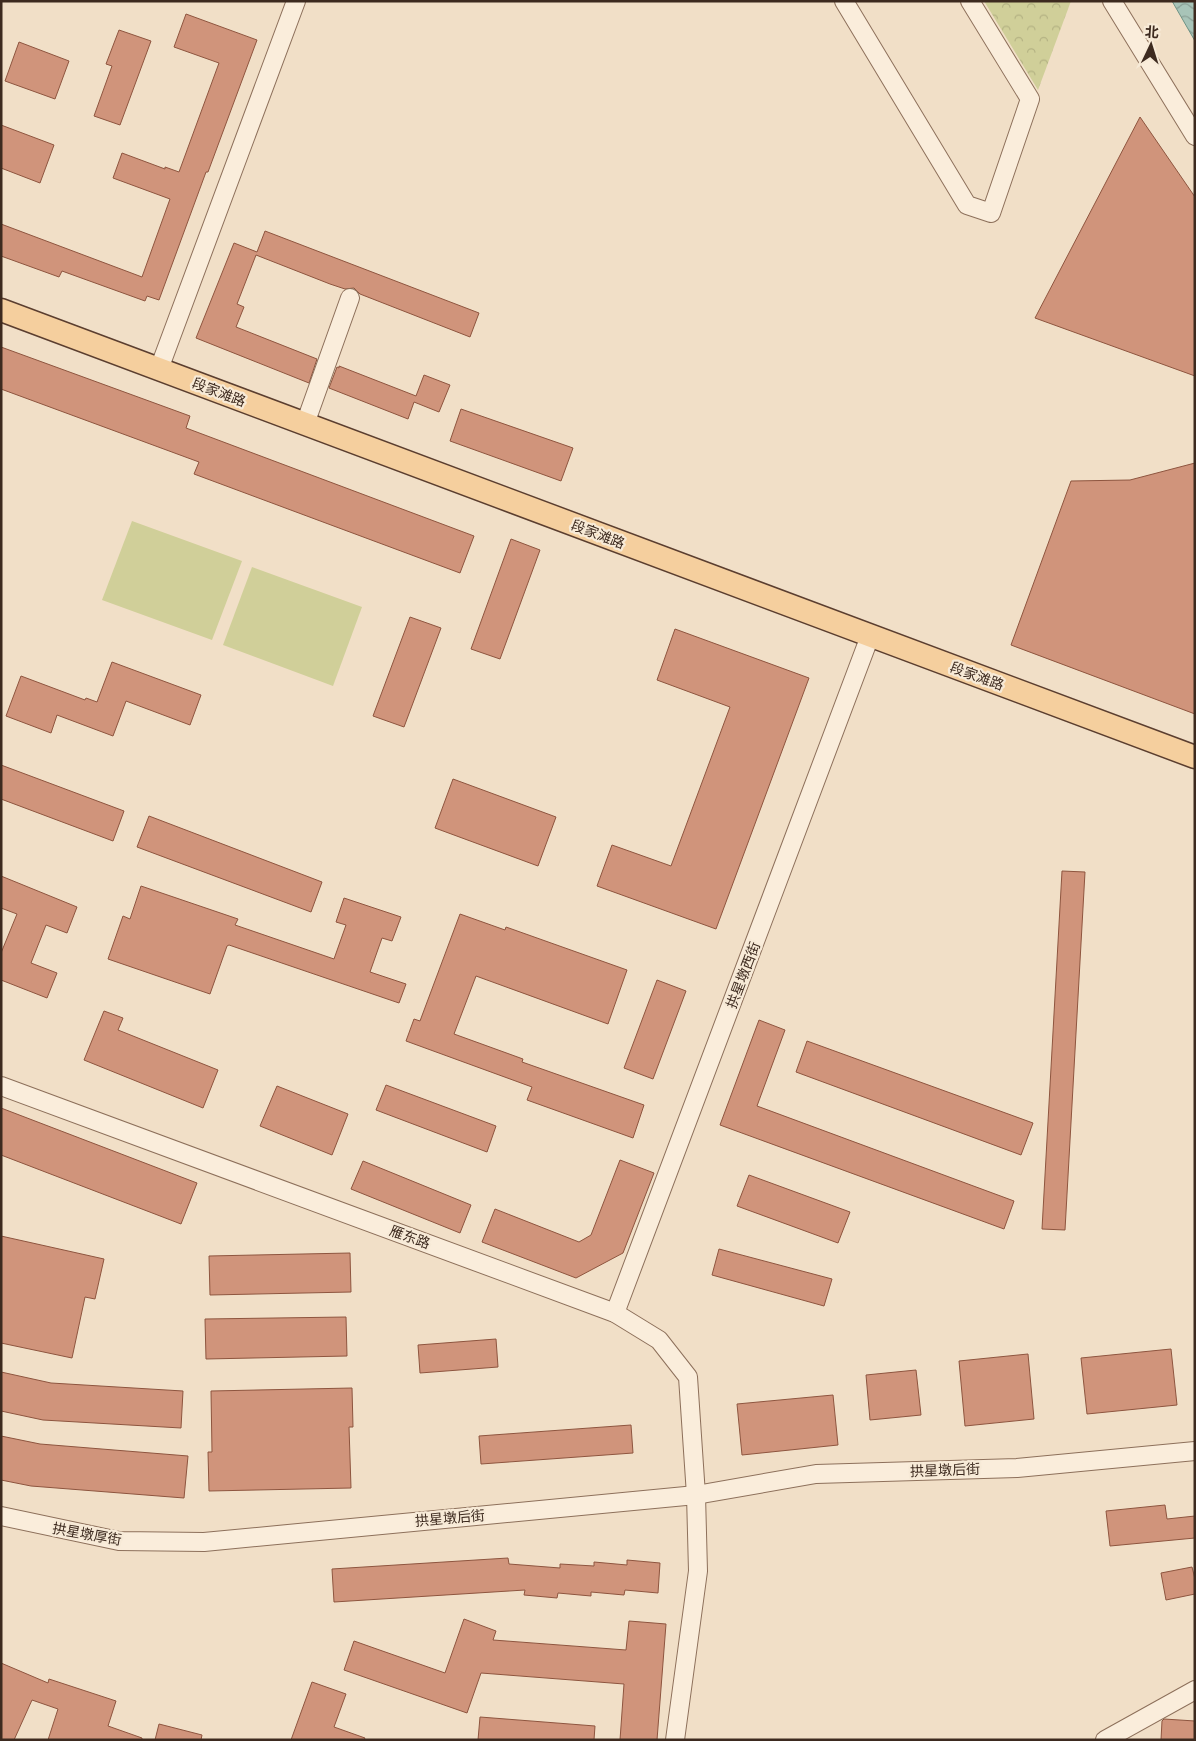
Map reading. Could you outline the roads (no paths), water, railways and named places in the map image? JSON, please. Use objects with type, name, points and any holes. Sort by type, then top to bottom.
[{"type":"main road","name":"段家滩路","points":[[1,310],[1195,757]]},
{"type":"street","points":[[159,369],[296,1]]},
{"type":"street","points":[[844,1],[967,205],[991,213],[1030,99],[970,1]]},
{"type":"street","points":[[1112,1],[1195,136]]},
{"type":"street","points":[[305,424],[350,298]]},
{"type":"street","name":"拱星墩西街","points":[[615,1313],[870,636]]},
{"type":"street","name":"雁东路","points":[[1,1086],[615,1313],[659,1340],[688,1377],[696,1495]]},
{"type":"street","name":"拱星墩后街","points":[[204,1542],[696,1495],[816,1474],[1017,1468],[1195,1451]]},
{"type":"street","points":[[675,1740],[698,1571],[696,1495]]},
{"type":"street","name":"拱星墩厚街","points":[[1,1516],[119,1541],[204,1542]]},
{"type":"street","points":[[1105,1740],[1195,1690]]},
{"type":"water","points":[[1172,1],[1195,1],[1195,41]]}]
